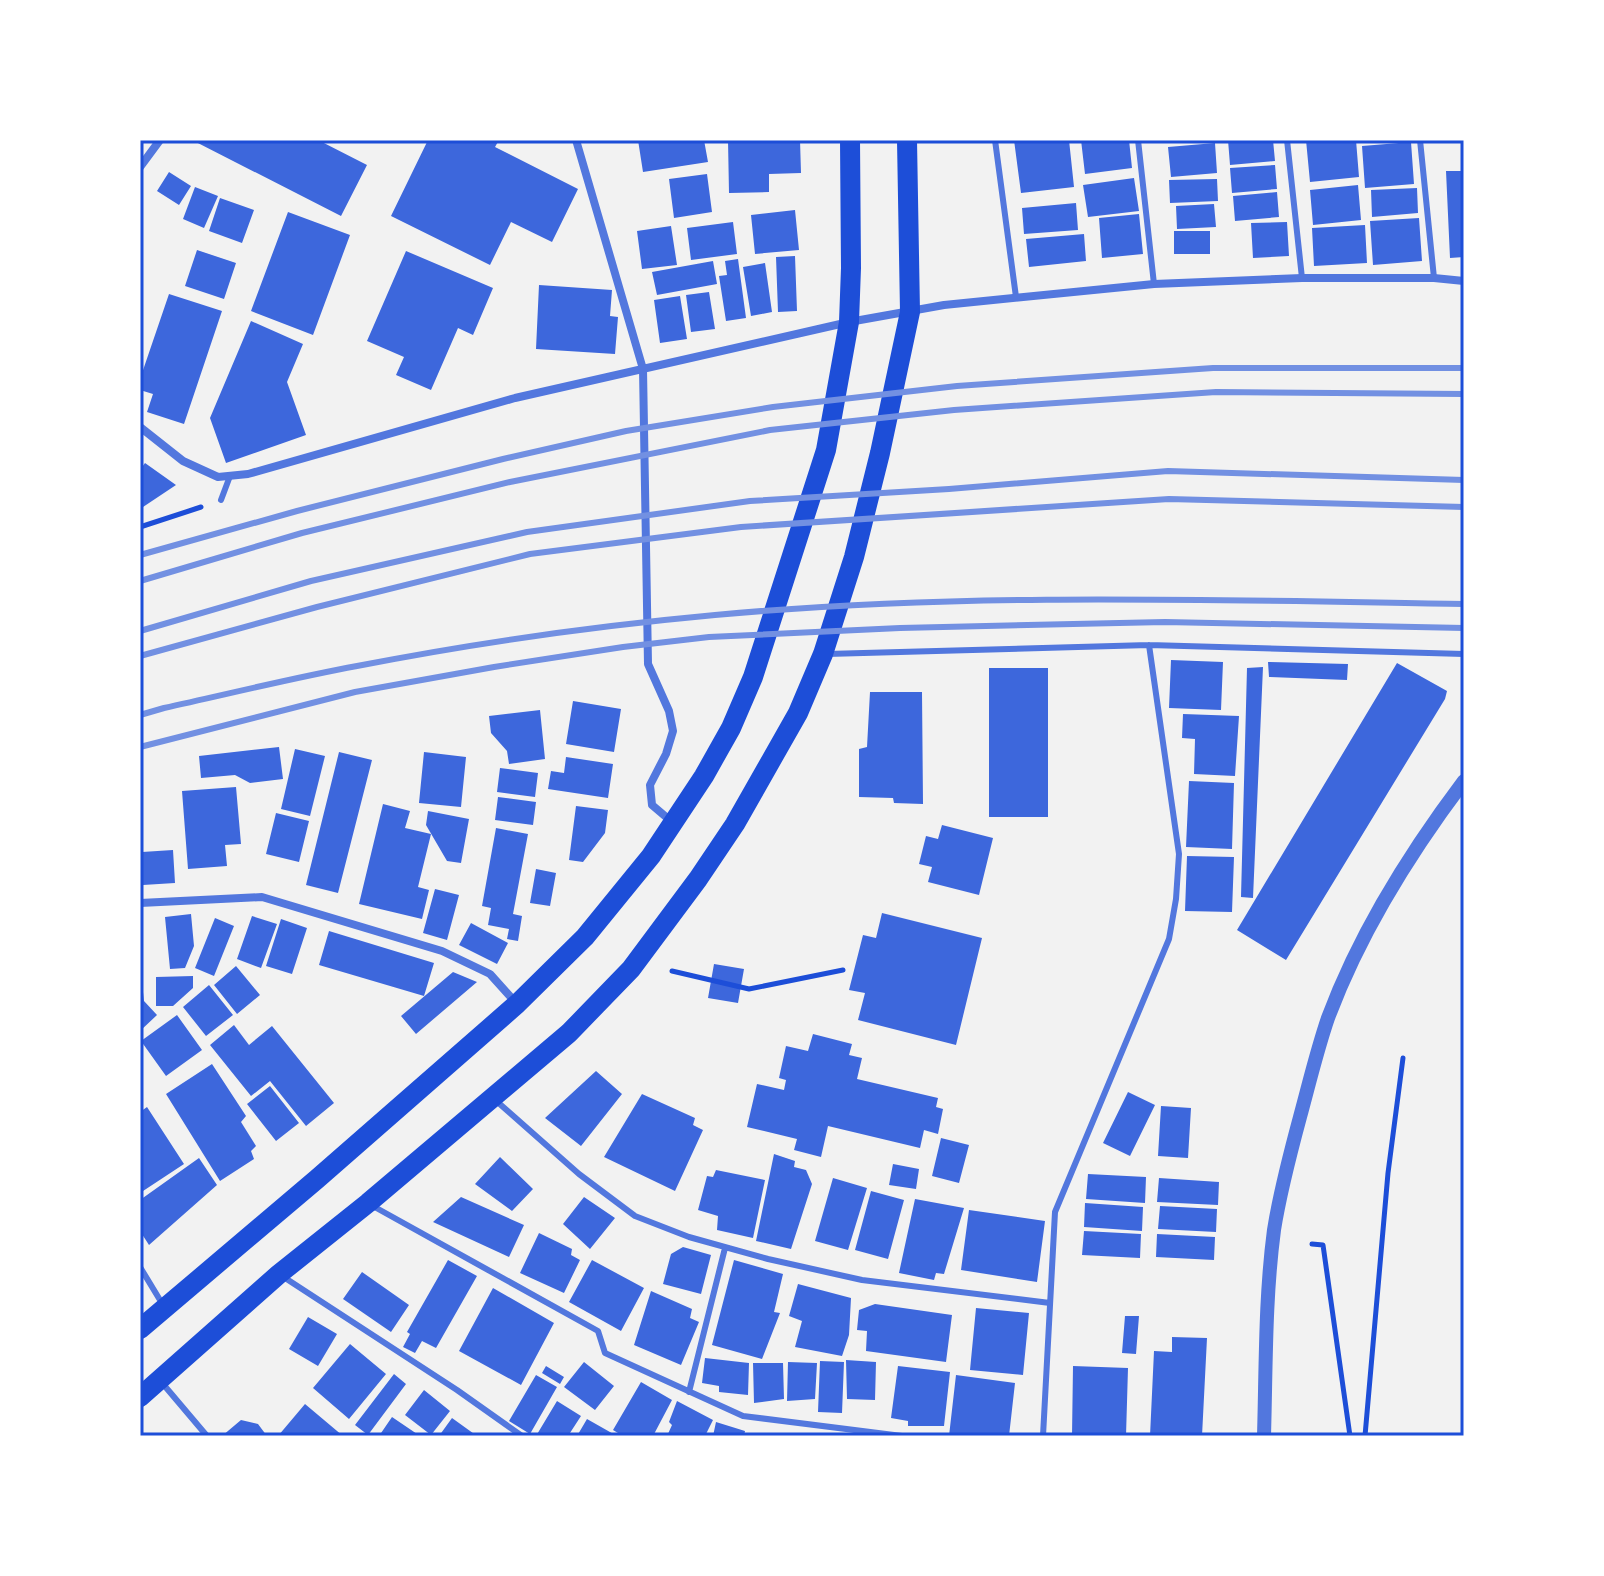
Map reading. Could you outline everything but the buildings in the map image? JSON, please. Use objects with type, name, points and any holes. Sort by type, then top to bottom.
[{"type":"main road","points":[[140,1329],[517,1004],[585,937],[651,856],[704,776],[731,728],[753,677],[826,450],[849,322],[850,140]]},
{"type":"main road","points":[[140,1397],[279,1274],[569,1033],[631,969],[735,824],[790,727],[823,654],[854,557],[873,482],[910,312],[907,140]]},
{"type":"street","points":[[140,167],[160,140]]},
{"type":"street","points":[[576,140],[643,369],[648,664],[669,711],[673,731],[666,754],[650,785],[652,805],[674,823]]},
{"type":"street","points":[[140,427],[183,461],[218,477],[230,476],[263,470],[515,398],[849,322],[944,305],[1154,284],[1302,278],[1434,278],[1464,281]]},
{"type":"street","points":[[1264,1436],[1267,1299],[1274,1228],[1288,1159],[1328,1018],[1357,951],[1389,891],[1426,832],[1464,781]]},
{"type":"street","points":[[140,903],[262,897],[442,951],[490,974],[517,1004]]},
{"type":"lane","points":[[995,140],[1016,297]]},
{"type":"lane","points":[[1138,140],[1154,284]]},
{"type":"lane","points":[[1287,140],[1302,278]]},
{"type":"lane","points":[[1420,140],[1434,278]]},
{"type":"lane","points":[[221,500],[230,476]]},
{"type":"lane","points":[[823,654],[1149,645],[1464,654]]},
{"type":"lane","points":[[1043,1436],[1055,1212],[1169,939],[1176,899],[1179,854],[1149,645]]},
{"type":"lane","points":[[492,1097],[579,1174],[635,1216],[689,1237],[862,1280],[1050,1303]]},
{"type":"lane","points":[[368,1203],[598,1331],[605,1353],[743,1416],[902,1436]]},
{"type":"lane","points":[[689,1392],[725,1248]]},
{"type":"lane","points":[[140,1267],[165,1308]]},
{"type":"lane","points":[[279,1274],[522,1436]]},
{"type":"lane","points":[[160,1380],[207,1436]]},
{"type":"path","points":[[140,527],[221,500]]},
{"type":"path","points":[[672,971],[749,989],[843,970]]},
{"type":"path","points":[[1365,1436],[1388,1173],[1403,1058]]},
{"type":"path","points":[[1312,1244],[1323,1245],[1350,1436]]},
{"type":"railway","points":[[140,555],[503,459],[626,431],[773,407],[957,386],[1213,368],[1464,368]]},
{"type":"railway","points":[[140,581],[302,533],[510,482],[770,430],[954,410],[1216,392],[1464,394]]},
{"type":"railway","points":[[140,631],[311,581],[527,532],[750,501],[1168,471],[1464,480]]},
{"type":"railway","points":[[140,656],[317,607],[530,554],[741,527],[1169,499],[1464,507]]},
{"type":"railway","points":[[140,715],[308,676],[446,650],[580,630],[715,615],[995,600],[1464,604]]},
{"type":"railway","points":[[140,747],[355,692],[494,667],[709,637],[900,628],[1165,622],[1464,628]]}]
